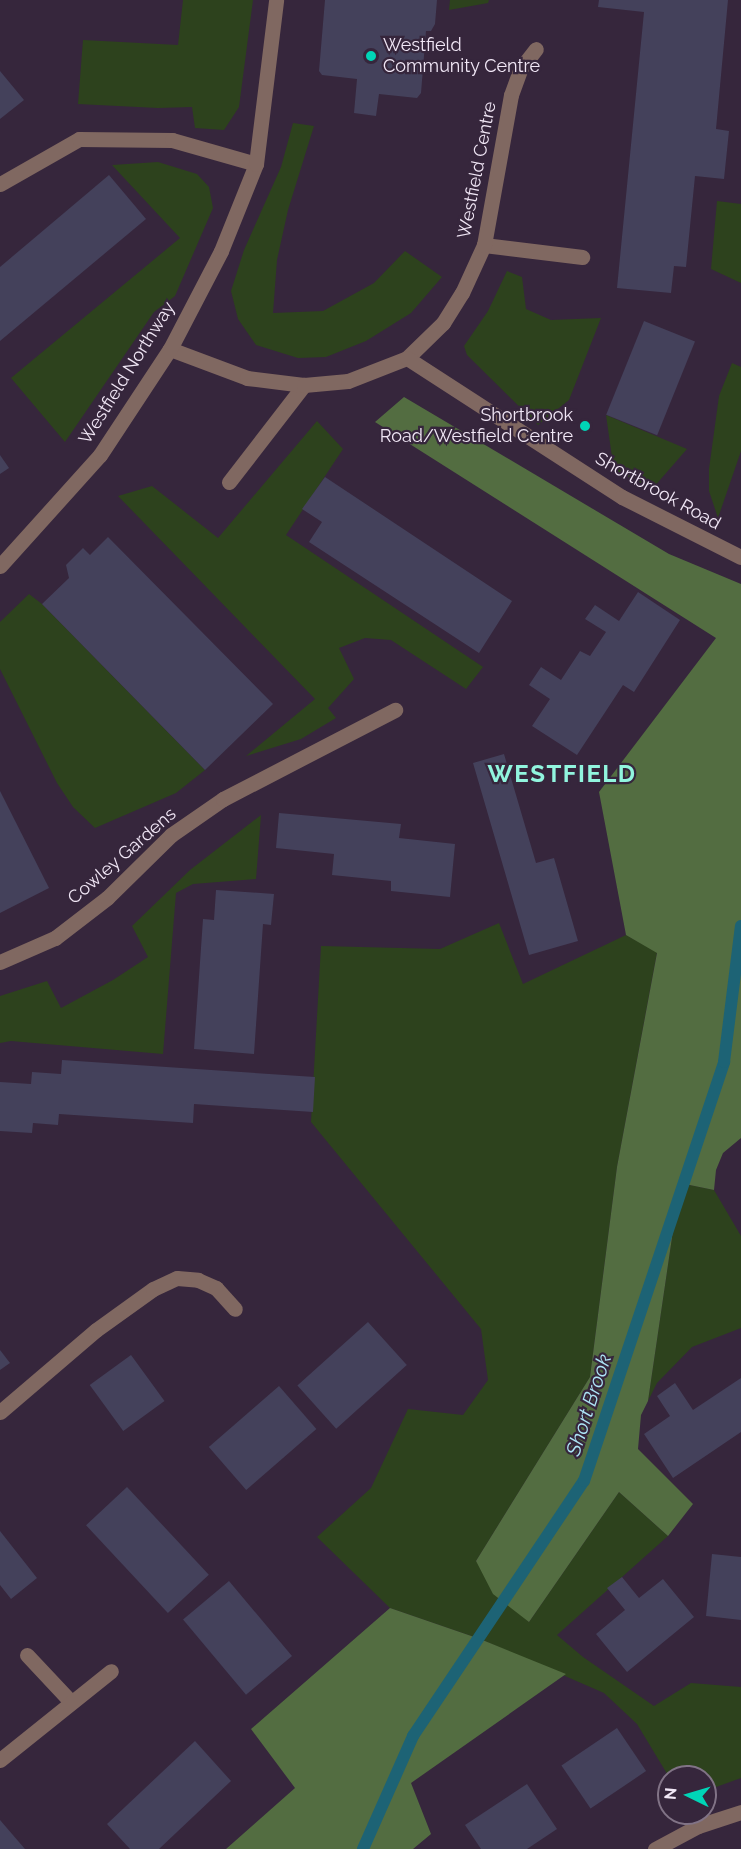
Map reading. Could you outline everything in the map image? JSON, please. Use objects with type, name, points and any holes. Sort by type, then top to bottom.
[{"type":"street","name":"Westfield Northway","points":[[0,566],[100,455],[170,349],[221,251],[256,164],[276,0]]},
{"type":"street","name":"Westfield Centre","points":[[170,349],[247,378],[304,385],[348,381],[407,358],[443,323],[462,293],[484,245],[511,95],[521,68],[536,48]]},
{"type":"street","points":[[0,184],[79,139],[172,140],[256,164]]},
{"type":"street","points":[[484,245],[582,257]]},
{"type":"street","name":"Shortbrook Road","points":[[407,358],[622,497],[741,557]]},
{"type":"street","points":[[229,482],[304,385]]},
{"type":"street","name":"Cowley Gardens","points":[[0,962],[55,938],[107,898],[171,835],[223,799],[395,710]]},
{"type":"street","points":[[0,1412],[96,1330],[153,1289],[177,1278],[198,1280],[216,1288],[235,1309]]},
{"type":"street","points":[[27,1655],[71,1702]]},
{"type":"street","points":[[0,1760],[111,1671]]},
{"type":"street","points":[[655,1849],[698,1826],[741,1812]]},
{"type":"green space","points":[[183,0],[253,0],[239,107],[224,130],[195,128],[192,107],[158,108],[78,104],[83,40],[178,45]]},
{"type":"green space","points":[[450,0],[489,0],[488,3],[449,10]]},
{"type":"green space","points":[[293,123],[314,126],[288,210],[277,260],[273,313],[323,311],[374,283],[405,251],[442,277],[411,313],[366,341],[326,357],[298,358],[256,345],[238,319],[231,291],[244,250],[281,167]]},
{"type":"green space","points":[[158,162],[197,174],[209,187],[213,208],[175,296],[154,312],[65,442],[11,378],[180,238],[112,165]]},
{"type":"green space","points":[[717,201],[741,204],[741,283],[711,269]]},
{"type":"green space","points":[[507,271],[522,277],[526,309],[551,320],[601,318],[569,400],[538,425],[467,355],[464,346],[488,311]]},
{"type":"green space","points":[[732,363],[741,367],[741,451],[718,518],[709,491],[709,469],[719,396]]},
{"type":"green space","points":[[404,397],[669,554],[741,584],[741,1138],[723,1153],[716,1170],[714,1190],[680,1183],[648,1401],[641,1415],[638,1449],[693,1504],[668,1536],[619,1492],[529,1622],[493,1594],[476,1561],[590,1377],[617,1167],[657,953],[626,935],[599,792],[716,638],[375,422]]},
{"type":"green space","points":[[606,415],[687,449],[653,488],[614,471]]},
{"type":"green space","points":[[317,421],[343,449],[286,535],[483,667],[466,689],[391,640],[365,638],[339,648],[354,679],[328,708],[336,718],[301,739],[246,756],[315,699],[118,496],[152,486],[218,538]]},
{"type":"green space","points":[[29,594],[42,604],[205,770],[176,793],[95,828],[73,807],[57,783],[0,669],[0,622]]},
{"type":"green space","points":[[261,815],[256,879],[193,884],[176,893],[163,1054],[11,1041],[0,1043],[0,996],[47,981],[61,1008],[113,980],[148,957],[132,926],[190,870]]},
{"type":"green space","points":[[499,923],[523,984],[626,935],[657,952],[617,1167],[590,1377],[476,1561],[529,1622],[619,1492],[668,1536],[557,1635],[583,1657],[654,1706],[691,1683],[741,1687],[741,1778],[717,1787],[717,1765],[662,1765],[637,1724],[604,1693],[480,1639],[390,1608],[317,1537],[371,1488],[408,1409],[463,1415],[488,1380],[481,1329],[311,1122],[321,946],[440,949]]},
{"type":"green space","points":[[680,1183],[714,1190],[741,1236],[741,1328],[692,1347],[657,1383],[648,1401]]},
{"type":"green space","points":[[390,1608],[480,1639],[566,1674],[411,1783],[431,1834],[413,1849],[226,1849],[295,1788],[251,1729]]},
{"type":"building","name":"Westfield Community Centre","points":[[325,0],[437,0],[435,24],[431,31],[426,31],[421,93],[417,98],[379,94],[376,116],[354,113],[357,79],[322,75],[319,71]]},
{"type":"building","points":[[599,0],[728,0],[716,129],[729,131],[724,179],[695,176],[686,267],[674,266],[671,293],[617,288],[644,12],[598,7]]},
{"type":"building","points":[[0,71],[24,100],[0,119]]},
{"type":"building","points":[[109,175],[146,219],[0,341],[0,267]]},
{"type":"building","points":[[644,321],[695,342],[657,435],[606,415]]},
{"type":"building","points":[[0,455],[9,468],[0,474]]},
{"type":"building","points":[[325,477],[512,601],[479,653],[309,542],[322,522],[302,509]]},
{"type":"building","points":[[108,537],[273,704],[205,770],[42,604],[69,578],[66,565],[83,548],[90,555]]},
{"type":"building","points":[[638,592],[680,620],[634,692],[623,685],[577,755],[532,726],[550,699],[529,685],[541,667],[561,680],[580,651],[590,656],[606,632],[585,619],[595,605],[619,621]]},
{"type":"building","points":[[504,754],[536,863],[554,858],[578,941],[529,955],[473,763]]},
{"type":"building","points":[[0,791],[49,888],[0,913]]},
{"type":"building","points":[[279,813],[401,824],[399,838],[455,844],[450,897],[391,891],[391,881],[332,875],[334,854],[276,848]]},
{"type":"building","points":[[216,890],[274,894],[271,925],[263,924],[254,1054],[194,1049],[203,919],[214,920]]},
{"type":"building","points":[[62,1060],[315,1077],[313,1112],[194,1104],[193,1123],[59,1114],[58,1125],[33,1123],[32,1133],[0,1131],[0,1082],[31,1084],[32,1072],[61,1074]]},
{"type":"building","points":[[368,1322],[407,1365],[336,1429],[297,1386]]},
{"type":"building","points":[[0,1350],[10,1363],[0,1370]]},
{"type":"building","points":[[131,1355],[165,1401],[123,1431],[90,1385]]},
{"type":"building","points":[[741,1378],[741,1432],[673,1478],[644,1434],[670,1416],[657,1396],[675,1383],[693,1410]]},
{"type":"building","points":[[279,1386],[316,1429],[246,1490],[209,1447]]},
{"type":"building","points":[[127,1487],[209,1575],[168,1613],[86,1525]]},
{"type":"building","points":[[0,1531],[37,1578],[11,1599],[0,1585]]},
{"type":"building","points":[[712,1554],[741,1557],[741,1620],[706,1616]]},
{"type":"building","points":[[622,1577],[639,1598],[663,1579],[694,1617],[627,1672],[596,1634],[625,1610],[607,1588]]},
{"type":"building","points":[[229,1581],[292,1656],[246,1695],[183,1620]]},
{"type":"building","points":[[617,1728],[646,1771],[591,1809],[561,1765]]},
{"type":"building","points":[[195,1741],[231,1781],[159,1849],[130,1849],[107,1824]]},
{"type":"building","points":[[527,1784],[557,1829],[527,1849],[481,1849],[465,1825]]},
{"type":"building","points":[[0,1820],[25,1849],[0,1849]]},
{"type":"waterway","name":"Short Brook","points":[[363,1849],[413,1736],[584,1481],[724,1062],[741,926]]},
{"type":"place","name":"Westfield Community Centre","points":[[371,56]]},
{"type":"place","name":"Shortbrook Road/Westfield Centre","points":[[585,426]]},
{"type":"district","name":"WESTFIELD","points":[[562,774]]}]
